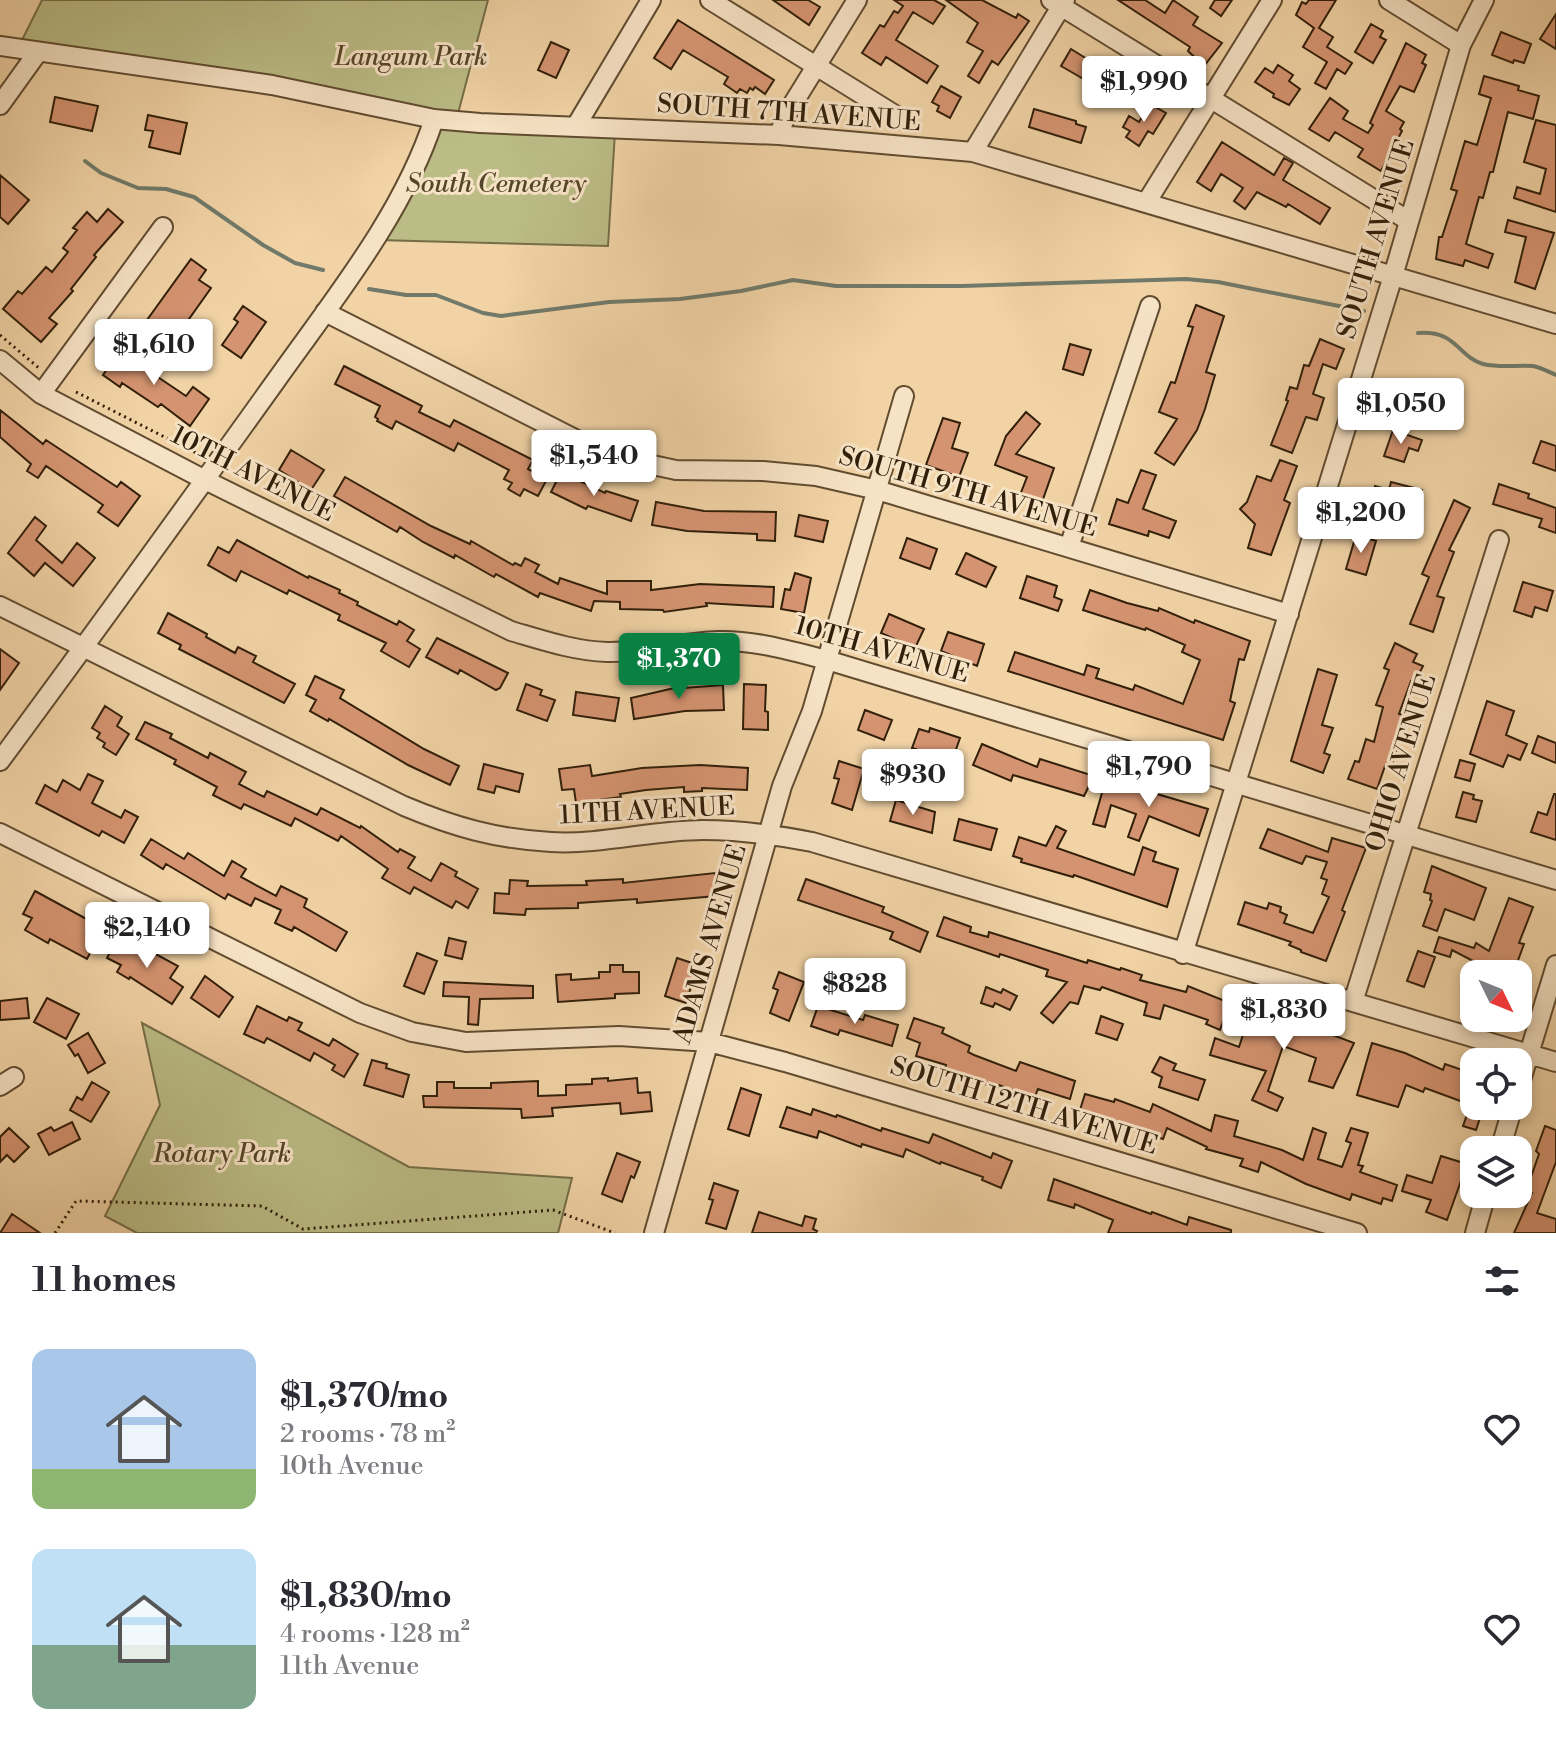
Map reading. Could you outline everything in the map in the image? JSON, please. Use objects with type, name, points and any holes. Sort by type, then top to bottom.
[{"type":"street","points":[[576,126],[651,0]]},
{"type":"street","points":[[710,0],[903,120]]},
{"type":"street","points":[[779,135],[786,115],[857,0]]},
{"type":"street","points":[[1146,203],[1272,0]]},
{"type":"street","points":[[1389,0],[1461,45]]},
{"type":"street","name":"SOUTH AVENUE","points":[[1183,954],[1393,276],[1461,45],[1484,0]]},
{"type":"street","points":[[973,152],[1059,2],[1409,221]]},
{"type":"street","name":"SOUTH 7TH AVENUE","points":[[0,46],[272,85],[434,119],[779,135],[973,152],[1556,324]]},
{"type":"street","points":[[0,105],[38,52]]},
{"type":"street","points":[[0,761],[325,312],[403,195],[425,149],[434,119]]},
{"type":"street","points":[[46,387],[163,227]]},
{"type":"street","points":[[1069,547],[1150,306]]},
{"type":"street","name":"SOUTH 9TH AVENUE","points":[[325,312],[579,441],[629,460],[676,470],[763,471],[816,476],[877,490],[1289,614]]},
{"type":"street","name":"10TH AVENUE","points":[[0,360],[205,480],[511,631],[561,646],[605,652],[718,641],[772,646],[1556,880]]},
{"type":"street","name":"ADAMS AVENUE","points":[[654,1233],[768,834],[827,660],[904,396]]},
{"type":"street","name":"OHIO AVENUE","points":[[1353,1002],[1499,540]]},
{"type":"street","name":"11TH AVENUE","points":[[0,606],[404,806],[454,827],[503,838],[554,842],[703,830],[768,834],[855,853],[1183,954],[1509,1048]]},
{"type":"street","name":"SOUTH 12TH AVENUE","points":[[0,833],[360,1013],[412,1032],[466,1042],[619,1036],[709,1042],[800,1066],[1357,1233]]},
{"type":"street","points":[[1531,1048],[1556,965]]},
{"type":"street","name":"11TH AVENUE","points":[[1532,1055],[1556,1062]]},
{"type":"street","points":[[1475,1233],[1482,1208]]},
{"type":"path","points":[[0,335],[46,387],[217,464]]},
{"type":"path","points":[[55,1233],[76,1201],[262,1206],[307,1231],[553,1210],[615,1233]]},
{"type":"green space","name":"Langum Park","points":[[42,0],[488,0],[456,121],[19,46]]},
{"type":"green space","name":"South Cemetery","points":[[437,123],[615,132],[608,246],[377,240]]},
{"type":"green space","name":"Rotary Park","points":[[142,1023],[409,1167],[572,1178],[558,1233],[137,1233],[105,1216],[160,1105]]},
{"type":"building","points":[[773,0],[808,0],[820,7],[809,25]]},
{"type":"building","points":[[894,0],[934,0],[945,6],[933,24],[913,12],[896,40],[938,66],[927,83],[886,57],[881,65],[862,53],[880,25],[884,27],[894,11],[898,13],[903,6]]},
{"type":"building","points":[[946,0],[982,0],[1016,18],[1018,14],[1029,21],[998,65],[992,61],[979,83],[968,76],[983,51],[967,42],[978,23]]},
{"type":"building","points":[[1118,0],[1145,0],[1165,13],[1173,0],[1198,17],[1193,25],[1222,43],[1204,66],[1188,51],[1190,47]]},
{"type":"building","points":[[1215,0],[1232,0],[1221,16],[1210,8]]},
{"type":"building","points":[[1309,0],[1336,0],[1319,28],[1333,37],[1327,47],[1352,63],[1345,74],[1337,69],[1326,89],[1315,83],[1327,62],[1303,47],[1314,28],[1296,15],[1302,2],[1306,4]]},
{"type":"building","points":[[1556,14],[1556,49],[1540,39]]},
{"type":"building","points":[[678,20],[774,80],[765,94],[755,87],[747,93],[740,89],[737,93],[724,84],[728,77],[683,50],[671,69],[654,58]]},
{"type":"building","points":[[1371,24],[1383,31],[1380,37],[1386,40],[1373,63],[1355,52]]},
{"type":"building","points":[[1501,32],[1531,44],[1524,63],[1514,60],[1513,63],[1492,55]]},
{"type":"building","points":[[551,42],[569,50],[556,78],[538,70]]},
{"type":"building","points":[[1406,43],[1426,55],[1422,63],[1426,65],[1414,92],[1400,86],[1386,111],[1404,122],[1381,171],[1358,157],[1363,149],[1335,132],[1329,141],[1309,129],[1330,98],[1348,111],[1343,119],[1368,133]]},
{"type":"building","points":[[1071,49],[1116,77],[1106,92],[1061,66]]},
{"type":"building","points":[[1278,65],[1293,75],[1289,81],[1300,89],[1289,105],[1255,82],[1265,68],[1273,73]]},
{"type":"building","points":[[1484,76],[1519,86],[1518,90],[1539,96],[1533,119],[1508,112],[1493,172],[1490,172],[1483,198],[1479,197],[1466,244],[1493,254],[1488,268],[1465,260],[1463,266],[1436,259],[1439,237],[1442,237],[1457,191],[1451,189],[1465,141],[1477,145],[1491,98],[1479,94]]},
{"type":"building","points":[[941,86],[961,97],[950,118],[937,111],[939,106],[932,102]]},
{"type":"building","points":[[55,97],[98,106],[92,131],[50,122]]},
{"type":"building","points":[[1150,104],[1166,113],[1153,134],[1148,131],[1139,146],[1126,137],[1130,131],[1123,127],[1129,116],[1139,122]]},
{"type":"building","points":[[1034,109],[1086,127],[1081,143],[1029,127]]},
{"type":"building","points":[[148,115],[187,123],[180,154],[149,147],[153,131],[145,130]]},
{"type":"building","points":[[1536,120],[1556,125],[1556,212],[1514,198],[1517,187],[1540,194],[1546,169],[1524,162]]},
{"type":"building","points":[[1222,142],[1274,175],[1284,158],[1293,163],[1283,180],[1330,208],[1320,224],[1288,204],[1286,207],[1257,192],[1245,209],[1234,201],[1243,188],[1221,174],[1211,191],[1197,182]]},
{"type":"building","points":[[0,175],[29,200],[8,224],[0,217]]},
{"type":"building","points":[[108,209],[123,222],[94,255],[96,257],[71,289],[73,291],[49,318],[57,324],[41,342],[3,309],[18,291],[22,294],[46,267],[52,272],[68,252],[63,248],[77,230],[73,228],[87,212],[97,222]]},
{"type":"building","points":[[1508,220],[1554,233],[1535,289],[1515,282],[1526,237],[1505,232]]},
{"type":"building","points":[[191,259],[206,270],[199,280],[211,288],[174,340],[147,320]]},
{"type":"building","points":[[1196,305],[1224,316],[1206,372],[1215,375],[1205,409],[1197,430],[1174,465],[1155,453],[1177,419],[1159,412],[1171,382],[1175,383],[1193,327],[1188,326]]},
{"type":"building","points":[[243,306],[266,322],[241,358],[222,345],[238,322],[234,319]]},
{"type":"building","points":[[1320,339],[1344,349],[1336,369],[1323,364],[1313,394],[1324,398],[1317,420],[1306,417],[1292,453],[1271,445],[1288,401],[1290,387],[1297,389],[1304,365],[1309,366]]},
{"type":"building","points":[[1070,344],[1091,350],[1083,375],[1063,369]]},
{"type":"building","points":[[124,345],[141,357],[137,363],[186,396],[193,387],[209,399],[190,426],[161,404],[158,407],[122,383],[120,387],[103,375]]},
{"type":"building","points":[[344,366],[422,406],[419,412],[450,427],[454,420],[533,460],[528,469],[547,479],[538,496],[524,489],[520,496],[508,489],[512,483],[504,479],[509,470],[458,443],[454,451],[396,421],[392,429],[377,421],[375,417],[380,406],[335,384]]},
{"type":"building","points":[[0,410],[43,444],[46,440],[117,487],[121,482],[140,496],[118,526],[98,512],[103,505],[46,466],[38,478],[27,471],[31,464],[0,437]]},
{"type":"building","points":[[1026,412],[1040,424],[1016,454],[1054,468],[1042,502],[1020,495],[1027,477],[995,465],[1006,436]]},
{"type":"building","points":[[943,418],[960,423],[952,448],[968,453],[959,477],[926,465]]},
{"type":"building","points":[[1393,430],[1422,440],[1418,451],[1409,448],[1404,462],[1384,456]]},
{"type":"building","points":[[1541,441],[1556,446],[1556,471],[1533,463]]},
{"type":"building","points":[[291,450],[324,470],[311,490],[279,470]]},
{"type":"building","points":[[1280,460],[1297,466],[1284,500],[1290,503],[1271,555],[1248,548],[1255,524],[1240,509],[1247,502],[1257,476],[1271,481]]},
{"type":"building","points":[[1141,470],[1156,475],[1143,509],[1176,521],[1169,538],[1149,531],[1148,536],[1109,524],[1117,499],[1128,503]]},
{"type":"building","points":[[561,472],[605,493],[638,501],[631,521],[588,506],[586,509],[551,492]]},
{"type":"building","points":[[345,477],[431,526],[470,544],[471,541],[513,565],[521,566],[525,558],[539,565],[535,572],[558,584],[560,578],[607,594],[607,581],[651,581],[651,590],[700,584],[774,587],[773,607],[706,603],[707,606],[664,612],[620,609],[620,602],[594,601],[591,611],[540,593],[538,597],[496,574],[494,577],[455,555],[454,558],[400,527],[397,532],[334,496]]},
{"type":"building","points":[[1391,482],[1422,490],[1418,501],[1403,497],[1401,503],[1396,501],[1392,513],[1369,507],[1375,486],[1389,490]]},
{"type":"building","points":[[1499,484],[1529,494],[1528,498],[1556,508],[1556,533],[1539,527],[1542,519],[1493,504]]},
{"type":"building","points":[[1454,500],[1470,508],[1449,550],[1454,552],[1437,596],[1444,598],[1433,632],[1410,624],[1429,577],[1422,574]]},
{"type":"building","points":[[656,502],[704,511],[776,512],[775,541],[757,540],[757,534],[687,531],[652,525]]},
{"type":"building","points":[[799,515],[828,521],[823,542],[795,536]]},
{"type":"building","points":[[35,517],[46,526],[36,540],[62,563],[77,543],[95,558],[73,586],[45,563],[34,576],[8,553]]},
{"type":"building","points":[[1356,535],[1376,541],[1366,575],[1346,569]]},
{"type":"building","points":[[907,538],[937,549],[930,569],[900,558]]},
{"type":"building","points":[[237,540],[308,578],[340,590],[339,593],[358,602],[357,605],[414,630],[407,641],[420,649],[409,667],[381,651],[386,643],[338,620],[340,615],[241,571],[236,581],[208,565],[218,547],[229,553]]},
{"type":"building","points":[[966,553],[996,567],[986,587],[956,574]]},
{"type":"building","points":[[795,573],[811,578],[804,613],[781,609],[785,589],[790,590]]},
{"type":"building","points":[[1027,576],[1057,586],[1054,597],[1062,600],[1058,611],[1020,598]]},
{"type":"building","points":[[1523,582],[1553,591],[1547,611],[1535,607],[1532,617],[1514,611]]},
{"type":"building","points":[[1090,590],[1127,603],[1158,611],[1159,608],[1250,641],[1244,660],[1239,659],[1230,701],[1235,703],[1223,740],[1008,671],[1015,652],[1084,675],[1087,665],[1099,669],[1096,678],[1133,690],[1135,685],[1183,704],[1200,660],[1182,652],[1185,645],[1146,628],[1083,610]]},
{"type":"building","points":[[168,613],[235,653],[238,647],[256,656],[253,662],[295,684],[284,703],[179,649],[181,645],[158,633]]},
{"type":"building","points":[[889,614],[924,629],[915,648],[881,633]]},
{"type":"building","points":[[948,632],[984,644],[977,666],[941,651]]},
{"type":"building","points":[[437,638],[508,673],[500,688],[496,690],[460,670],[458,674],[426,657]]},
{"type":"building","points":[[1395,643],[1417,654],[1413,662],[1423,666],[1415,682],[1411,681],[1399,714],[1406,715],[1391,768],[1385,766],[1377,789],[1348,779],[1355,761],[1359,762],[1366,739],[1374,742],[1383,707],[1376,705],[1389,670],[1384,668]]},
{"type":"building","points":[[0,649],[19,663],[0,690]]},
{"type":"building","points":[[1318,669],[1337,675],[1322,725],[1333,728],[1324,753],[1330,755],[1323,773],[1291,761]]},
{"type":"building","points":[[315,676],[344,690],[340,698],[424,749],[459,766],[450,785],[310,711],[316,700],[306,695]]},
{"type":"building","points":[[526,684],[542,690],[540,695],[555,700],[547,721],[517,710]]},
{"type":"building","points":[[744,684],[766,685],[768,730],[743,729]]},
{"type":"building","points":[[723,685],[724,710],[685,711],[634,719],[631,698],[670,689]]},
{"type":"building","points":[[576,692],[619,698],[615,721],[573,715]]},
{"type":"building","points":[[1487,701],[1514,711],[1506,735],[1527,744],[1520,760],[1508,755],[1503,767],[1470,754]]},
{"type":"building","points":[[105,706],[122,717],[117,726],[129,734],[116,755],[103,747],[105,743],[97,738],[100,733],[92,728]]},
{"type":"building","points":[[865,710],[892,720],[884,740],[858,730]]},
{"type":"building","points":[[145,722],[172,734],[170,738],[208,758],[210,753],[246,772],[239,784],[264,797],[267,791],[317,815],[321,808],[361,826],[398,852],[400,849],[415,857],[408,868],[431,881],[441,863],[457,872],[455,876],[478,889],[468,908],[456,901],[452,908],[414,887],[410,894],[382,878],[388,869],[341,836],[338,841],[295,818],[291,826],[244,804],[241,809],[213,795],[217,787],[136,739]]},
{"type":"building","points":[[930,728],[960,738],[952,761],[912,748],[919,729],[929,732]]},
{"type":"building","points":[[1538,736],[1556,743],[1556,763],[1532,753]]},
{"type":"building","points":[[982,744],[1037,767],[1040,759],[1094,776],[1084,796],[1013,775],[1011,781],[973,765]]},
{"type":"building","points":[[1460,760],[1475,764],[1470,781],[1455,777]]},
{"type":"building","points":[[839,761],[864,769],[852,810],[832,803],[839,779],[834,778]]},
{"type":"building","points":[[484,764],[523,774],[519,792],[496,786],[494,793],[478,789]]},
{"type":"building","points":[[590,765],[592,776],[642,768],[700,765],[748,768],[747,790],[702,788],[702,791],[684,792],[684,787],[646,790],[576,803],[574,789],[562,790],[559,769]]},
{"type":"building","points":[[88,774],[103,781],[92,803],[121,818],[125,810],[138,817],[124,843],[102,831],[99,836],[36,803],[45,785],[57,792],[63,780],[80,790]]},
{"type":"building","points":[[1106,779],[1208,809],[1199,836],[1149,816],[1139,841],[1128,837],[1136,814],[1111,805],[1105,827],[1093,824]]},
{"type":"building","points":[[1463,792],[1482,801],[1476,822],[1456,817]]},
{"type":"building","points":[[1554,794],[1556,840],[1531,832],[1538,812],[1547,815]]},
{"type":"building","points":[[896,800],[935,812],[932,833],[890,821]]},
{"type":"building","points":[[959,819],[997,829],[991,850],[954,840]]},
{"type":"building","points":[[1056,826],[1066,831],[1057,848],[1134,875],[1143,847],[1156,852],[1153,861],[1178,869],[1167,907],[1074,875],[1021,862],[1022,859],[1013,856],[1019,837],[1046,846]]},
{"type":"building","points":[[1268,829],[1328,852],[1332,838],[1366,848],[1326,961],[1301,952],[1289,945],[1291,942],[1238,924],[1245,902],[1267,909],[1269,903],[1281,907],[1280,912],[1287,915],[1284,923],[1313,933],[1329,897],[1322,894],[1327,880],[1321,878],[1327,862],[1306,856],[1302,864],[1260,848]]},
{"type":"building","points":[[151,839],[184,859],[188,853],[224,876],[232,861],[246,869],[241,877],[276,896],[281,886],[307,899],[304,907],[347,932],[336,951],[294,927],[292,931],[275,923],[281,910],[255,898],[251,906],[228,894],[225,899],[166,864],[163,869],[141,855]]},
{"type":"building","points":[[1432,866],[1486,888],[1474,920],[1445,909],[1437,931],[1423,926],[1432,901],[1431,894],[1424,892]]},
{"type":"building","points":[[715,873],[716,896],[637,903],[637,899],[578,903],[578,908],[526,909],[525,915],[494,913],[495,893],[509,894],[510,880],[528,881],[527,886],[587,885],[586,881],[623,879],[623,883]]},
{"type":"building","points":[[806,879],[884,907],[882,912],[928,932],[920,952],[890,939],[893,932],[798,900]]},
{"type":"building","points":[[35,891],[92,922],[86,934],[97,940],[87,959],[50,939],[48,943],[25,930],[32,918],[23,914]]},
{"type":"building","points":[[1509,898],[1533,907],[1519,943],[1524,944],[1518,960],[1471,960],[1452,950],[1450,957],[1434,952],[1439,937],[1474,948],[1476,943],[1489,951]]},
{"type":"building","points":[[944,917],[971,927],[970,932],[988,937],[989,932],[1087,963],[1088,960],[1121,968],[1142,975],[1140,980],[1186,992],[1188,986],[1230,1003],[1220,1030],[1206,1024],[1208,1020],[1164,1005],[1160,1019],[1144,1015],[1147,1003],[1102,987],[1100,990],[1084,986],[1078,1004],[1070,1002],[1053,1023],[1041,1013],[1067,982],[1046,976],[1048,970],[937,936]]},
{"type":"building","points":[[449,938],[466,942],[462,959],[445,955]]},
{"type":"building","points":[[117,939],[138,951],[141,946],[178,966],[170,978],[183,987],[172,1004],[117,972],[121,965],[107,958]]},
{"type":"building","points":[[1418,951],[1435,957],[1424,987],[1407,981]]},
{"type":"building","points":[[417,953],[437,961],[424,994],[404,986]]},
{"type":"building","points":[[677,958],[698,965],[686,1003],[665,996]]},
{"type":"building","points":[[610,965],[623,965],[623,972],[639,972],[639,993],[558,1002],[556,975],[571,974],[571,980],[599,978],[599,972],[610,972]]},
{"type":"building","points":[[779,972],[804,982],[789,1021],[770,1013],[778,990],[773,988]]},
{"type":"building","points":[[205,976],[233,997],[219,1017],[191,998]]},
{"type":"building","points":[[444,982],[533,986],[533,998],[480,999],[478,1025],[468,1024],[469,997],[443,996]]},
{"type":"building","points":[[986,987],[1001,993],[1003,989],[1017,996],[1010,1010],[995,1003],[993,1007],[981,1003]]},
{"type":"building","points":[[27,998],[29,1018],[0,1020],[0,1001]]},
{"type":"building","points":[[47,998],[79,1014],[66,1039],[34,1022]]},
{"type":"building","points":[[257,1006],[287,1021],[289,1017],[302,1023],[298,1030],[329,1046],[333,1039],[358,1054],[344,1077],[332,1070],[335,1065],[314,1053],[310,1061],[267,1038],[264,1043],[244,1034]]},
{"type":"building","points":[[818,1006],[863,1020],[865,1015],[898,1025],[892,1046],[840,1030],[838,1035],[811,1026]]},
{"type":"building","points":[[1252,1007],[1271,1013],[1269,1018],[1311,1030],[1312,1027],[1354,1043],[1333,1088],[1309,1081],[1316,1058],[1283,1046],[1268,1091],[1283,1098],[1277,1111],[1252,1100],[1266,1071],[1210,1055],[1215,1038],[1239,1047]]},
{"type":"building","points":[[1101,1016],[1123,1024],[1117,1040],[1096,1033]]},
{"type":"building","points":[[914,1018],[944,1028],[942,1033],[970,1046],[968,1052],[974,1055],[1016,1071],[1020,1062],[1075,1081],[1070,1099],[1038,1089],[1034,1099],[999,1085],[997,1089],[945,1068],[946,1065],[916,1056],[920,1043],[907,1038]]},
{"type":"building","points":[[88,1033],[105,1063],[88,1073],[78,1054],[75,1056],[68,1045]]},
{"type":"building","points":[[1372,1043],[1443,1070],[1445,1064],[1460,1069],[1460,1101],[1425,1088],[1423,1092],[1406,1085],[1398,1107],[1357,1095]]},
{"type":"building","points":[[1160,1057],[1176,1064],[1173,1070],[1205,1080],[1198,1100],[1159,1087],[1162,1077],[1152,1072]]},
{"type":"building","points":[[372,1060],[409,1075],[403,1097],[364,1085]]},
{"type":"building","points":[[608,1078],[608,1081],[637,1078],[638,1093],[650,1092],[652,1111],[621,1114],[620,1103],[552,1108],[553,1116],[522,1118],[521,1109],[424,1107],[423,1096],[437,1096],[437,1082],[454,1082],[454,1088],[491,1088],[491,1083],[538,1081],[538,1096],[566,1095],[566,1085],[592,1084],[592,1079]]},
{"type":"building","points":[[92,1082],[109,1092],[91,1122],[70,1110],[77,1097],[82,1100]]},
{"type":"building","points":[[741,1088],[761,1095],[749,1136],[728,1129]]},
{"type":"building","points":[[1085,1094],[1114,1102],[1115,1099],[1150,1112],[1153,1104],[1211,1131],[1215,1115],[1238,1121],[1234,1136],[1282,1150],[1303,1160],[1313,1128],[1326,1133],[1318,1159],[1342,1167],[1351,1143],[1346,1141],[1351,1128],[1368,1133],[1358,1165],[1363,1166],[1360,1172],[1397,1185],[1392,1201],[1383,1198],[1381,1204],[1352,1194],[1350,1200],[1306,1184],[1261,1162],[1258,1172],[1240,1166],[1243,1159],[1206,1149],[1167,1128],[1163,1139],[1079,1113]]},
{"type":"building","points":[[787,1107],[811,1115],[813,1109],[837,1115],[881,1131],[882,1128],[929,1143],[933,1134],[991,1158],[993,1153],[1012,1161],[1001,1188],[982,1180],[983,1177],[940,1164],[906,1149],[903,1157],[862,1144],[861,1147],[819,1131],[817,1138],[780,1127]]},
{"type":"building","points":[[1465,1120],[1479,1120],[1476,1130],[1463,1126]]},
{"type":"building","points":[[72,1122],[80,1139],[49,1155],[38,1134],[51,1127],[54,1131]]},
{"type":"building","points":[[1545,1126],[1556,1130],[1556,1162],[1537,1213],[1556,1219],[1556,1233],[1514,1233],[1525,1208],[1532,1208],[1532,1174],[1539,1154],[1536,1151]]},
{"type":"building","points":[[9,1128],[29,1147],[14,1162],[7,1155],[0,1162],[0,1137]]},
{"type":"building","points":[[617,1153],[640,1162],[634,1178],[631,1176],[622,1202],[602,1194]]},
{"type":"building","points":[[1441,1156],[1460,1162],[1460,1184],[1447,1220],[1426,1212],[1431,1200],[1402,1191],[1407,1175],[1432,1183]]},
{"type":"building","points":[[1054,1179],[1187,1225],[1189,1217],[1231,1230],[1231,1233],[1108,1233],[1113,1220],[1075,1204],[1074,1208],[1048,1200]]},
{"type":"building","points":[[714,1183],[738,1191],[726,1229],[706,1223]]},
{"type":"building","points":[[759,1212],[802,1226],[805,1216],[816,1219],[813,1229],[817,1231],[752,1233]]},
{"type":"building","points":[[12,1214],[40,1233],[0,1233]]},
{"type":"waterway","points":[[85,161],[101,173],[138,188],[166,189],[194,197],[263,245],[295,263],[323,270]]},
{"type":"waterway","points":[[369,289],[406,295],[436,295],[483,313],[501,316],[609,302],[680,299],[793,280],[836,286],[962,286],[1186,279],[1218,282],[1364,311]]},
{"type":"waterway","points":[[1418,333],[1441,335],[1483,364],[1533,366],[1556,375]]}]
